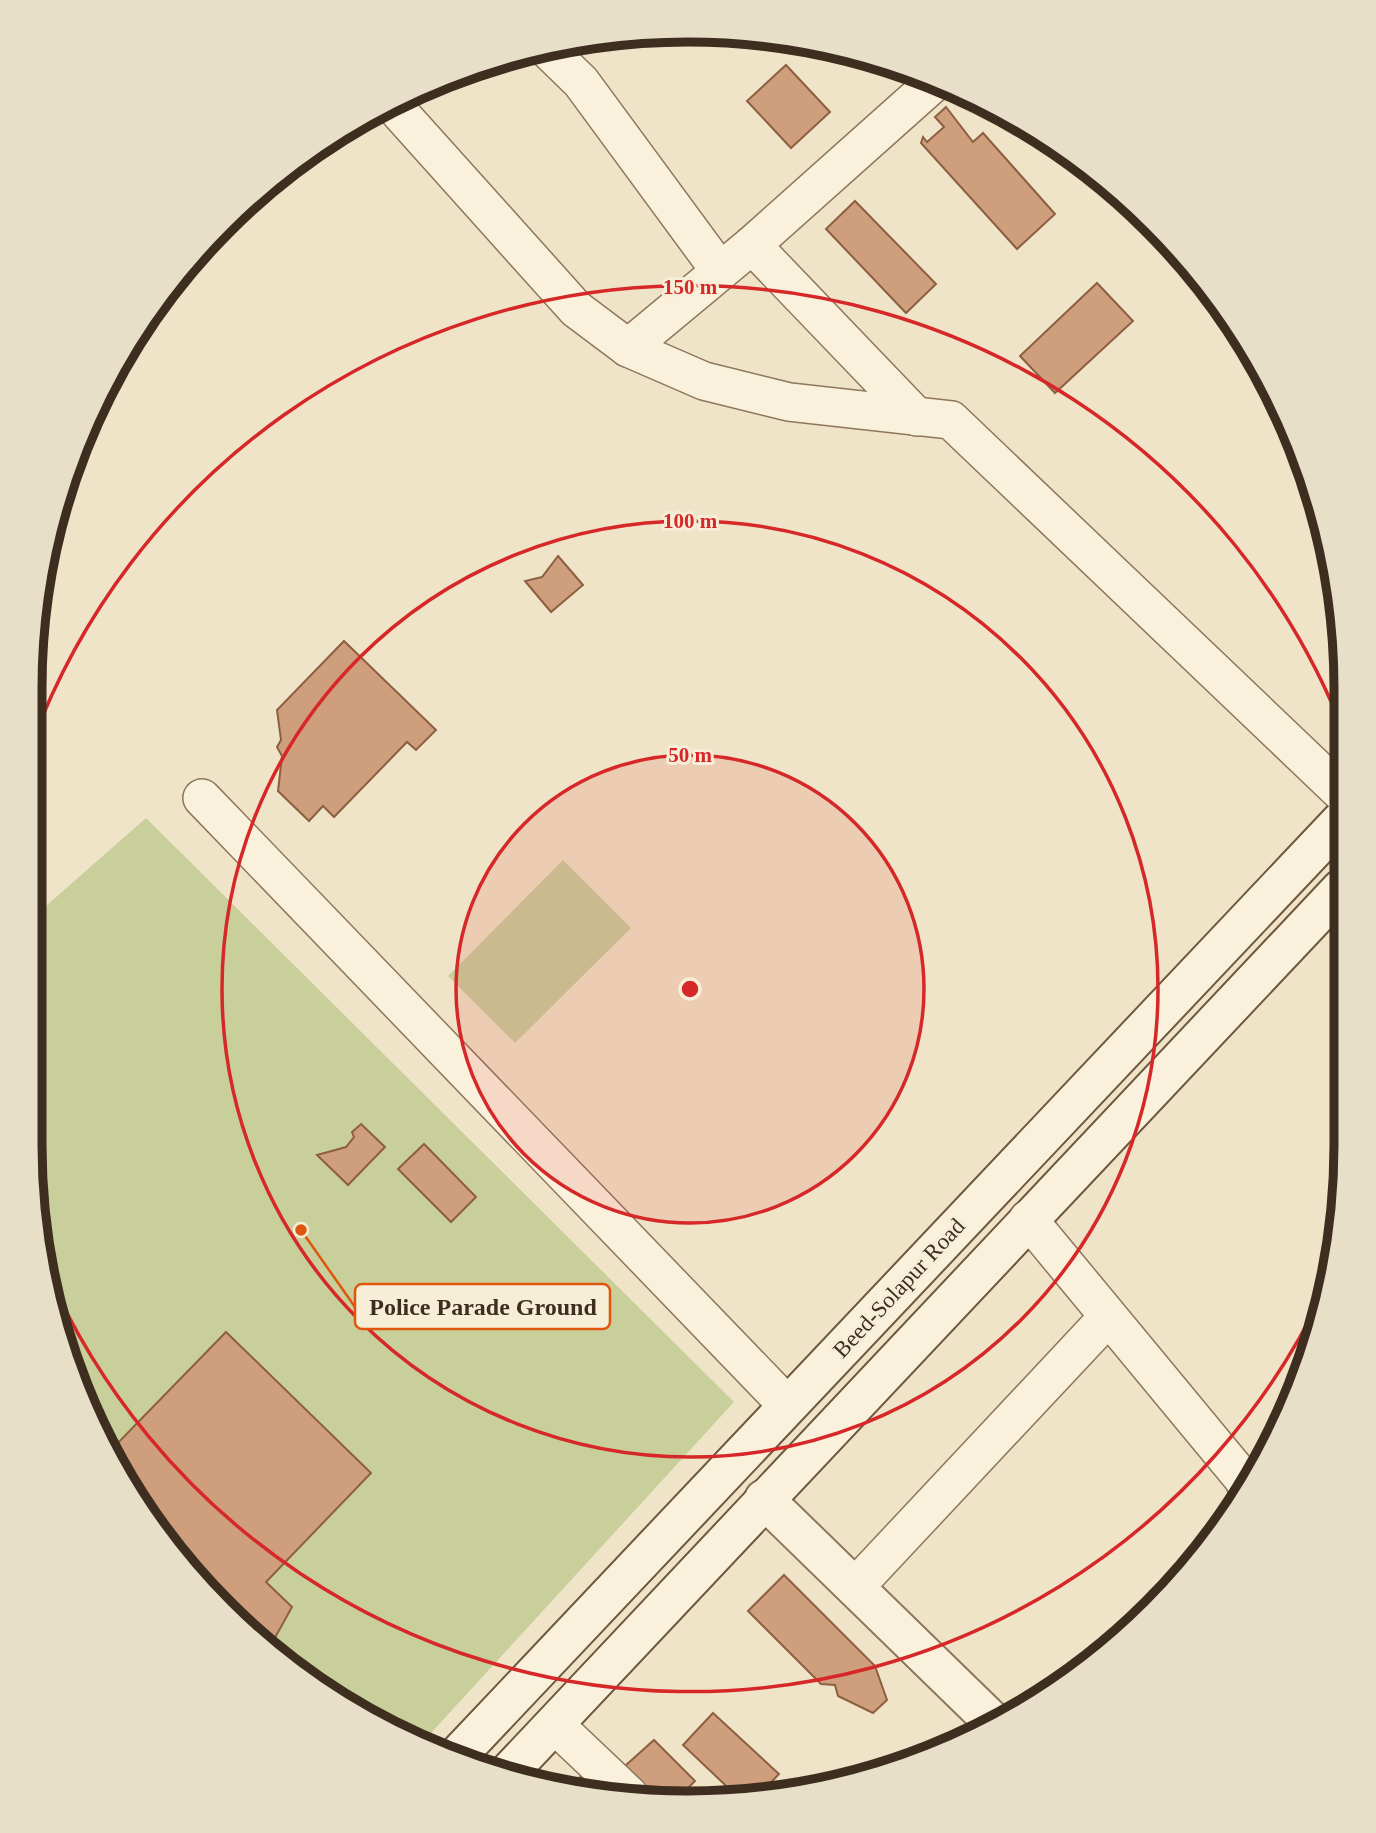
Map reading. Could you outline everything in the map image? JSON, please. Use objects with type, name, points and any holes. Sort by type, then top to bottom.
[{"type":"main road","name":"Beed-Solapur Road","points":[[462,1750],[1334,828]]},
{"type":"main road","name":"Beed-Solapur Road","points":[[514,1767],[1334,897]]},
{"type":"main road","points":[[764,1499],[988,1717]]},
{"type":"street","points":[[554,56],[581,82],[720,271]]},
{"type":"street","points":[[628,348],[752,245],[928,88]]},
{"type":"street","points":[[398,111],[576,309],[628,348],[704,381],[789,402],[951,420],[1334,785]]},
{"type":"street","points":[[752,245],[917,416]]},
{"type":"street","points":[[202,798],[788,1406]]},
{"type":"street","points":[[1028,1219],[1241,1477]]},
{"type":"street","points":[[855,1587],[1108,1317]]},
{"type":"street","points":[[555,1725],[621,1787]]},
{"type":"green space","points":[[146,818],[734,1402],[428,1736],[329,1682],[295,1658],[231,1602],[175,1538],[151,1504],[109,1431],[76,1353],[54,1271],[48,1229],[42,1145],[42,909]]},
{"type":"green space","points":[[563,860],[631,928],[515,1043],[448,976]]},
{"type":"building","points":[[786,65],[830,112],[791,148],[747,101]]},
{"type":"building","points":[[946,107],[973,142],[983,133],[1055,214],[1017,249],[921,143],[923,137],[927,142],[944,127],[935,117]]},
{"type":"building","points":[[855,201],[936,284],[906,313],[826,229]]},
{"type":"building","points":[[1097,283],[1133,321],[1055,393],[1020,356]]},
{"type":"building","points":[[558,556],[583,585],[551,612],[525,581],[542,577]]},
{"type":"building","points":[[344,641],[436,730],[416,750],[407,742],[334,817],[323,806],[309,821],[278,791],[282,756],[277,747],[281,740],[277,710]]},
{"type":"building","points":[[361,1124],[385,1147],[348,1185],[317,1155],[346,1147],[354,1137],[352,1132]]},
{"type":"building","points":[[424,1144],[476,1197],[451,1222],[398,1169]]},
{"type":"building","points":[[226,1332],[371,1473],[266,1582],[292,1607],[273,1640],[231,1602],[175,1538],[151,1504],[116,1445]]},
{"type":"building","points":[[784,1575],[875,1666],[887,1700],[873,1713],[838,1696],[835,1685],[821,1684],[748,1611]]},
{"type":"building","points":[[713,1713],[779,1774],[768,1785],[730,1790],[683,1745]]},
{"type":"building","points":[[654,1740],[695,1781],[685,1791],[646,1790],[631,1788],[616,1774]]},
{"type":"building","points":[[581,1776],[589,1783],[576,1781]]},
{"type":"place","name":"Police Parade Ground","points":[[301,1230]]}]
